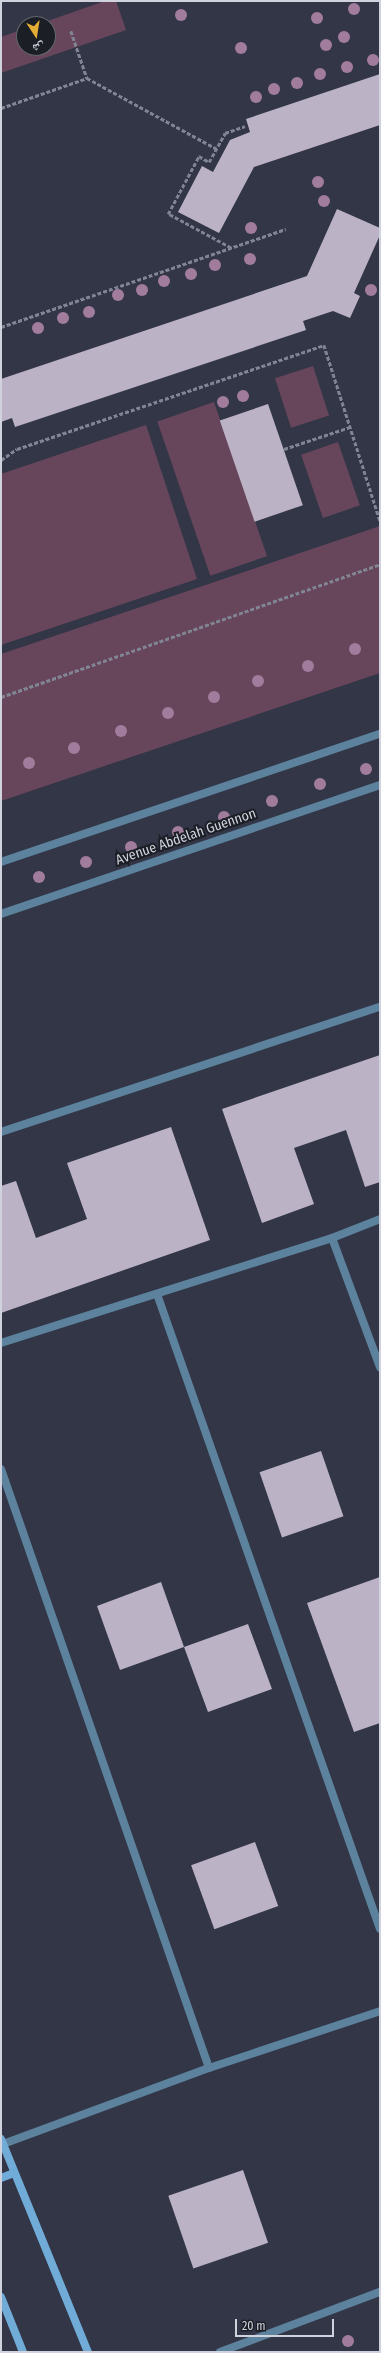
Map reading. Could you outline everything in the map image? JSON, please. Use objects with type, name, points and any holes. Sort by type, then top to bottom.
[{"type":"main road","points":[[2,2141],[88,2352]]},
{"type":"main road","points":[[1,2178],[14,2173]]},
{"type":"main road","points":[[1,2297],[23,2352]]},
{"type":"street","points":[[1,862],[380,734]]},
{"type":"street","name":"Avenue Abdelah Guennon","points":[[1,914],[380,785]]},
{"type":"street","points":[[1,1132],[380,1007]]},
{"type":"street","points":[[1,1343],[332,1238],[380,1220]]},
{"type":"street","points":[[332,1238],[380,1367]]},
{"type":"street","points":[[156,1294],[380,1930]]},
{"type":"street","points":[[1,1469],[209,2068]]},
{"type":"street","points":[[2,2141],[209,2068],[380,2011]]},
{"type":"street","points":[[220,2352],[380,2292]]},
{"type":"path","points":[[71,31],[87,78],[216,149]]},
{"type":"path","points":[[1,108],[87,78]]},
{"type":"path","points":[[232,248],[168,214],[199,156],[209,162],[225,133],[245,126]]},
{"type":"path","points":[[1,327],[286,229]]},
{"type":"path","points":[[1,460],[16,449],[324,345],[380,521]]},
{"type":"path","points":[[284,449],[350,427]]},
{"type":"path","points":[[1,697],[380,564]]},
{"type":"shaded area","points":[[105,1],[116,1],[126,30],[56,54],[56,18]]},
{"type":"shaded area","points":[[16,32],[16,56],[50,56],[1,73],[1,37]]},
{"type":"shaded area","points":[[313,366],[329,415],[291,428],[275,378]]},
{"type":"shaded area","points":[[214,402],[267,556],[210,576],[157,422]]},
{"type":"shaded area","points":[[146,425],[197,579],[1,645],[1,474]]},
{"type":"shaded area","points":[[338,442],[360,505],[323,518],[301,455]]},
{"type":"shaded area","points":[[380,526],[380,673],[1,801],[1,654]]},
{"type":"building","points":[[380,74],[380,125],[254,167],[219,233],[178,212],[202,166],[213,172],[230,140],[250,132],[246,119]]},
{"type":"building","points":[[337,209],[380,228],[380,235],[354,293],[360,296],[350,318],[333,311],[303,321],[306,330],[15,427],[12,418],[1,422],[1,379],[307,276]]},
{"type":"building","points":[[268,404],[303,505],[255,522],[220,421]]},
{"type":"building","points":[[380,1055],[380,1182],[365,1187],[346,1130],[294,1148],[314,1204],[262,1223],[222,1109]]},
{"type":"building","points":[[171,1127],[210,1240],[1,1313],[1,1186],[16,1181],[36,1238],[87,1219],[67,1163]]},
{"type":"building","points":[[321,1451],[343,1516],[282,1537],[260,1472]]},
{"type":"building","points":[[380,1577],[380,1723],[354,1732],[307,1603]]},
{"type":"building","points":[[161,1582],[184,1647],[120,1670],[97,1606]]},
{"type":"building","points":[[248,1624],[272,1689],[208,1712],[184,1647]]},
{"type":"building","points":[[255,1842],[278,1906],[214,1929],[191,1865]]},
{"type":"building","points":[[243,2170],[268,2243],[193,2269],[168,2196]]}]
